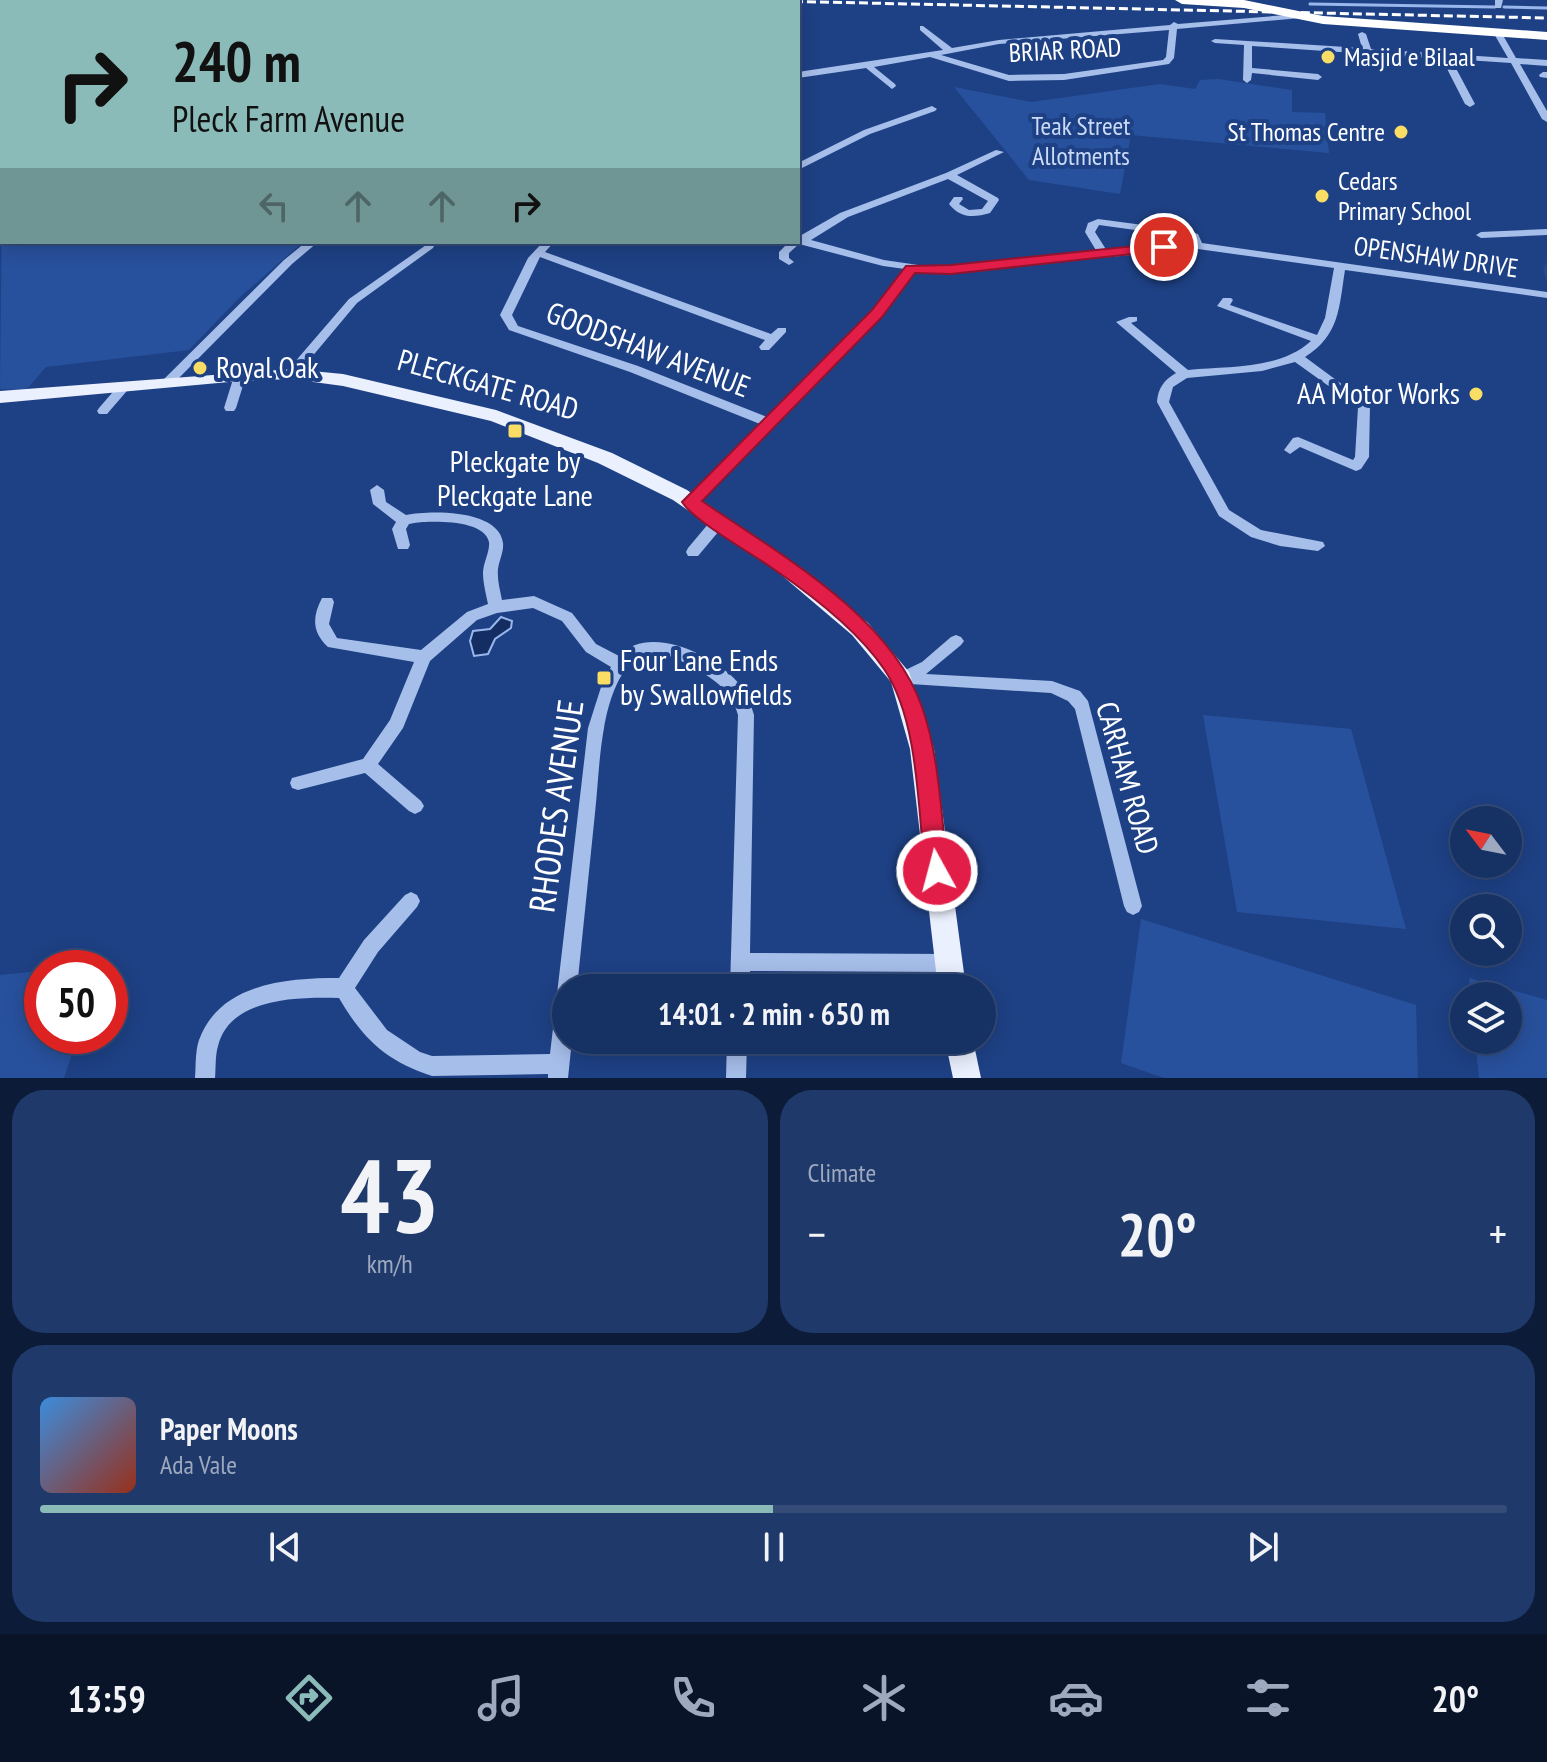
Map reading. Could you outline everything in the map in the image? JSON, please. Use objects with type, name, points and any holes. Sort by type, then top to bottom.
[{"type":"highway","points":[[1182,0],[1264,4],[1298,16],[1547,36]]},
{"type":"main road","name":"PLECKGATE ROAD","points":[[0,397],[122,389],[240,376],[291,374],[343,380],[496,416],[605,458],[690,502],[786,568],[860,629],[901,678],[922,749],[950,974]]},
{"type":"main road","points":[[962,1054],[967,1078]]},
{"type":"street","points":[[800,75],[1029,38],[1298,16]]},
{"type":"street","name":"BRIAR ROAD","points":[[929,54],[1009,78],[1064,77],[1166,62],[1170,58],[1174,24]]},
{"type":"street","points":[[923,28],[950,51]]},
{"type":"street","points":[[1497,32],[1547,119]]},
{"type":"street","points":[[1362,34],[1367,50]]},
{"type":"street","points":[[1215,41],[1547,63]]},
{"type":"street","points":[[1248,43],[1247,75],[1318,77]]},
{"type":"street","points":[[1445,56],[1470,104]]},
{"type":"street","points":[[867,65],[892,86]]},
{"type":"street","points":[[800,166],[867,132],[932,109]]},
{"type":"street","points":[[800,240],[844,215],[949,175],[999,152]]},
{"type":"street","points":[[949,175],[994,200],[986,211],[971,214],[957,208],[954,204],[958,199]]},
{"type":"street","points":[[1104,254],[1090,232],[1092,225],[1098,222],[1188,234],[1194,236],[1198,246]]},
{"type":"street","points":[[1481,235],[1547,232]]},
{"type":"street","name":"OPENSHAW DRIVE","points":[[800,241],[911,269],[951,269],[1198,246],[1547,295]]},
{"type":"street","points":[[166,384],[279,271],[311,244]]},
{"type":"street","name":"GOODSHAW AVENUE","points":[[547,244],[525,271],[506,315],[513,328],[634,369],[769,423]]},
{"type":"street","points":[[789,262],[783,255],[795,244]]},
{"type":"street","points":[[291,374],[353,301],[429,246]]},
{"type":"street","points":[[538,253],[773,339]]},
{"type":"street","points":[[1318,546],[1265,538],[1240,527],[1224,513],[1163,402],[1164,389],[1174,378],[1185,374],[1298,358],[1309,353],[1328,325],[1340,266]]},
{"type":"street","points":[[690,502],[877,314],[911,269]]},
{"type":"street","points":[[1227,300],[1223,306],[1319,340]]},
{"type":"street","points":[[1133,319],[1122,322],[1185,374]]},
{"type":"street","points":[[1290,450],[1298,441],[1356,466],[1362,457],[1364,405],[1298,358]]},
{"type":"street","points":[[230,408],[240,376]]},
{"type":"street","points":[[103,411],[122,389]]},
{"type":"street","points":[[377,490],[380,504],[404,520],[434,515],[459,518],[489,531],[496,543],[490,573],[496,607]]},
{"type":"street","points":[[403,545],[398,535],[404,520]]},
{"type":"street","points":[[693,552],[719,521]]},
{"type":"street","points":[[327,602],[321,615],[322,627],[333,643],[424,657]]},
{"type":"street","points":[[298,783],[368,765],[397,723],[424,657],[459,624],[496,607],[534,602],[552,608],[577,626],[591,648],[620,664],[652,645],[667,645],[726,679],[742,696],[746,715],[741,974]]},
{"type":"street","points":[[901,678],[916,674],[956,641]]},
{"type":"street","name":"RHODES AVENUE","points":[[569,974],[596,728],[604,694],[620,664]]},
{"type":"street","name":"CARHAM ROAD","points":[[901,678],[1040,686],[1074,696],[1082,706],[1133,906]]},
{"type":"street","points":[[368,765],[415,806]]},
{"type":"street","points":[[344,988],[371,946],[411,901]]},
{"type":"street","points":[[741,962],[948,963]]},
{"type":"street","points":[[344,988],[371,1029],[411,1061],[432,1066],[559,1071]]},
{"type":"street","points":[[205,1078],[208,1042],[220,1019],[242,1003],[265,994],[344,988]]},
{"type":"street","points":[[736,1078],[737,1054]]},
{"type":"green space","name":"Teak Street Allotments","points":[[1218,79],[1292,90],[1292,112],[1325,113],[1329,153],[1131,135],[1120,194],[1029,180],[954,87],[1031,102],[1160,84],[1195,89],[1200,80]]},
{"type":"green space","points":[[1,244],[301,244],[239,298],[189,350],[46,367],[26,390],[0,389]]},
{"type":"green space","points":[[1203,715],[1351,729],[1406,929],[1237,912]]},
{"type":"green space","points":[[1141,919],[1416,1005],[1418,1078],[1164,1078],[1121,1063]]},
{"type":"green space","points":[[24,973],[24,1054],[72,1054],[64,1078],[0,1078],[0,975]]},
{"type":"green space","points":[[1522,993],[1547,1000],[1547,1078],[1479,1078],[1476,1054],[1522,1054]]},
{"type":"shaded area","points":[[501,617],[512,621],[511,628],[495,639],[488,654],[474,656],[470,641],[473,631],[490,629]]},
{"type":"waterway","points":[[1310,4],[1495,7]]},
{"type":"waterway","points":[[1504,7],[1547,8]]},
{"type":"railway","points":[[800,2],[1547,18]]},
{"type":"place","name":"Masjid e Bilaal","points":[[1328,57]]},
{"type":"place","name":"St Thomas Centre","points":[[1401,132]]},
{"type":"place","name":"Cedars Primary School","points":[[1322,196]]},
{"type":"place","name":"Royal Oak","points":[[200,368]]},
{"type":"place","name":"AA Motor Works","points":[[1476,394]]},
{"type":"place","name":"Pleckgate by Pleckgate Lane","points":[[515,431]]},
{"type":"place","name":"Four Lane Ends by Swallowfields","points":[[604,678]]},
{"type":"route","points":[[937,871],[922,749],[901,678],[881,650],[860,629],[786,568],[690,502],[877,314],[911,269],[1047,261],[1164,247]]}]
